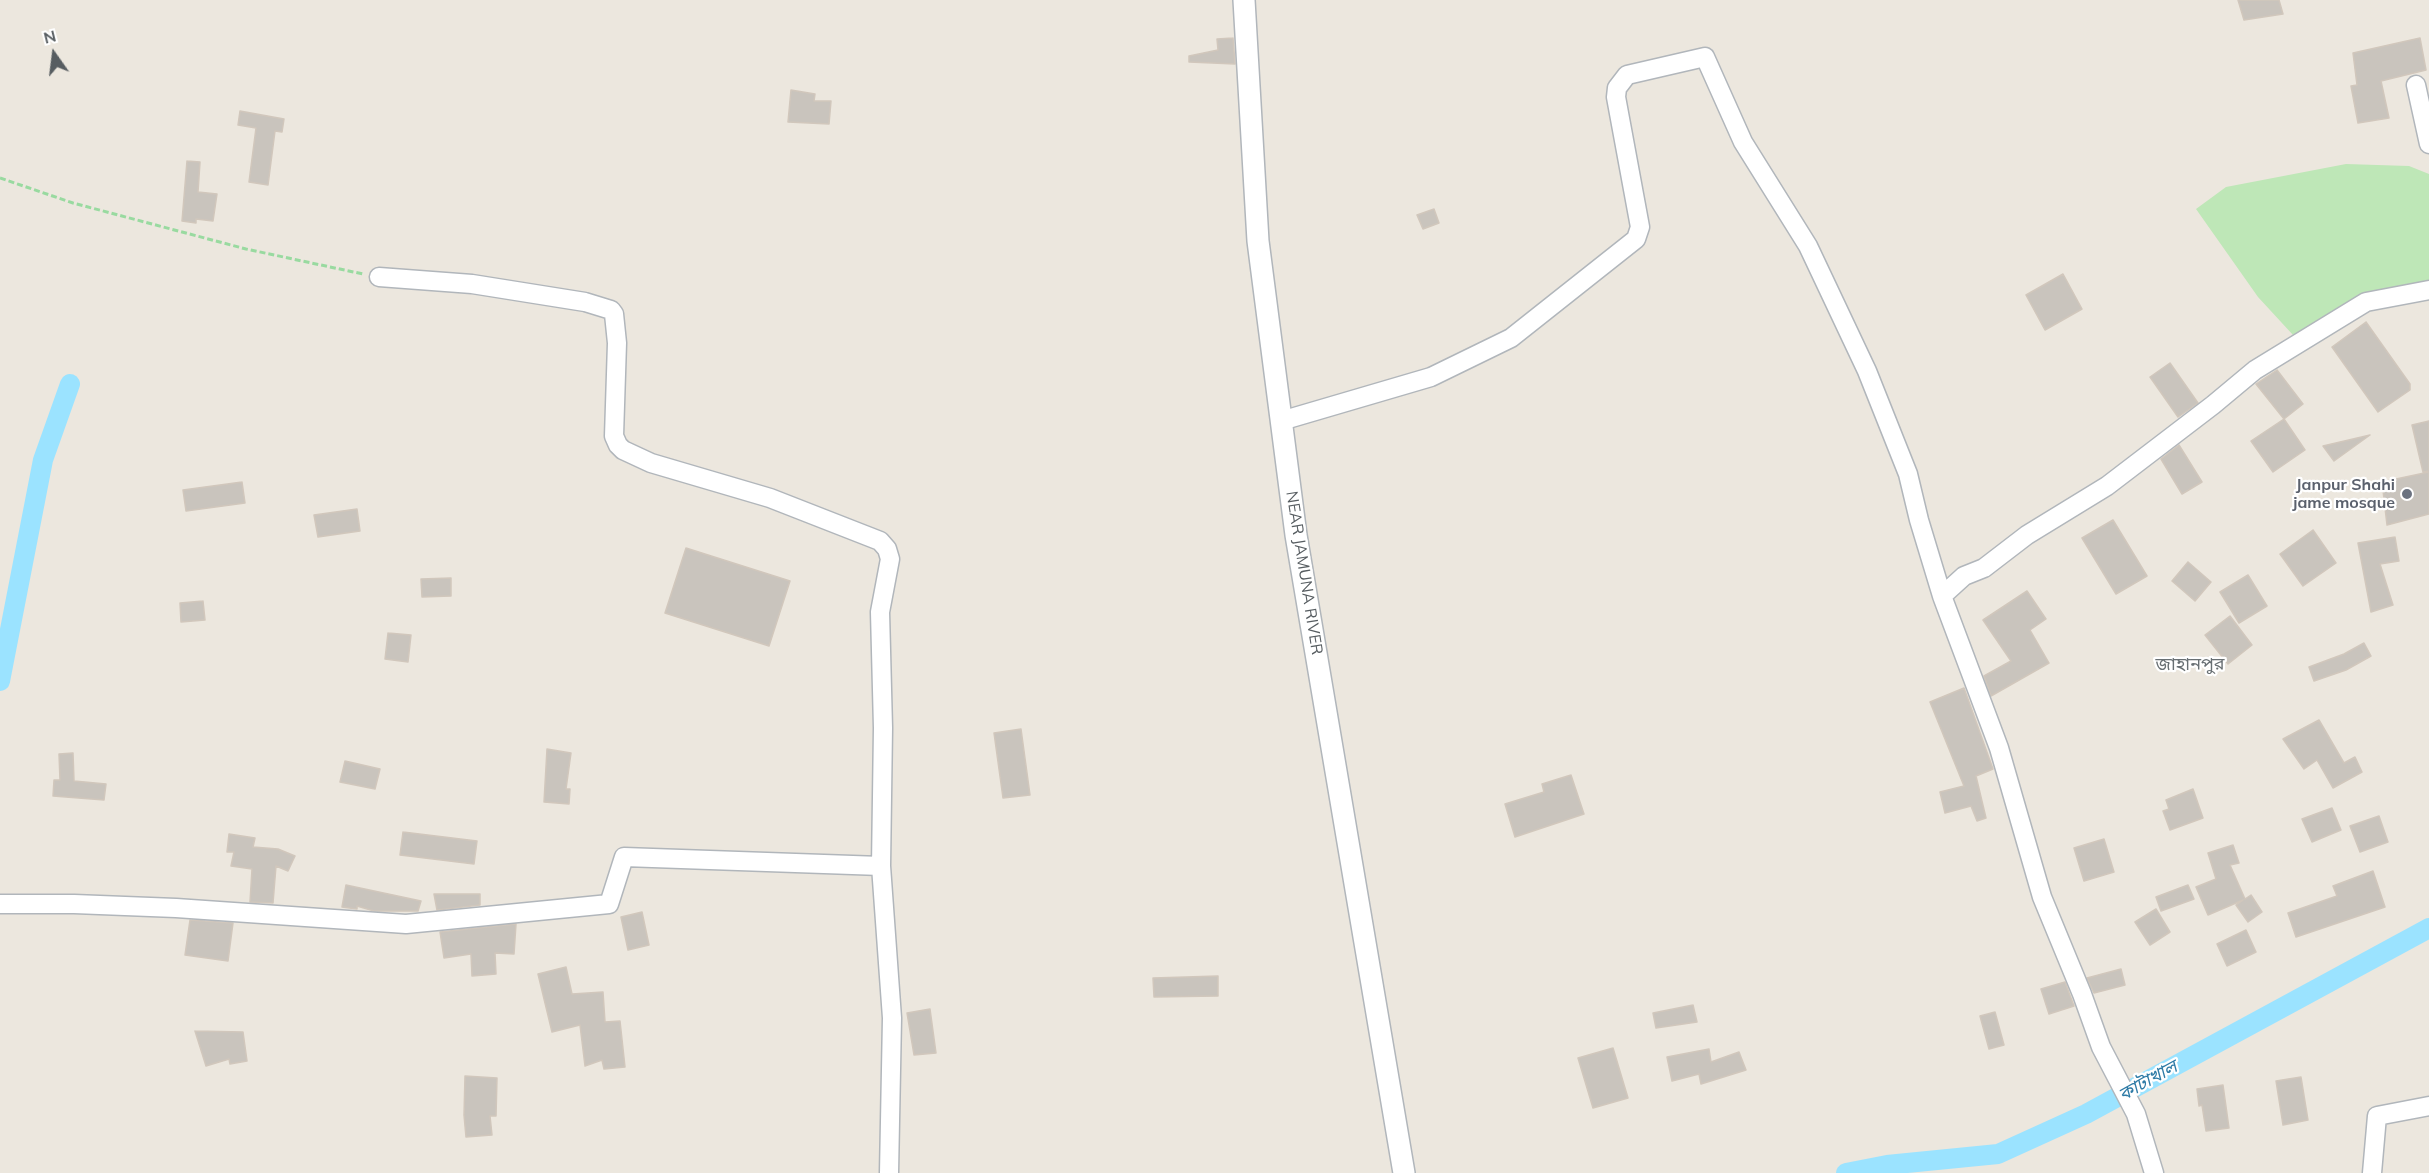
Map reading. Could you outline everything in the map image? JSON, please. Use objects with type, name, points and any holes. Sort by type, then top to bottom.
[{"type":"street","name":"NEAR JAMUNA RIVER","points":[[1244,0],[1258,241],[1296,535],[1404,1173]]},
{"type":"street","points":[[1281,421],[1431,378],[1511,338],[1636,239],[1640,227],[1616,97],[1617,88],[1627,75],[1703,56],[1709,62],[1743,142],[1808,246],[1867,371],[1908,474],[1942,596],[1999,748],[2042,897],[2101,1047],[2136,1114],[2154,1173]]},
{"type":"street","points":[[2416,85],[2429,144]]},
{"type":"street","points":[[379,277],[472,285],[585,302],[611,310],[614,314],[617,343],[615,436],[618,445],[623,450],[651,463],[770,498],[880,541],[887,549],[890,559],[880,612],[883,728],[881,866],[892,1018],[889,1173]]},
{"type":"street","points":[[1942,596],[1964,576],[1984,568],[2027,535],[2106,486],[2205,412],[2255,370],[2366,302],[2429,290]]},
{"type":"street","points":[[0,904],[177,908],[406,924],[609,904],[624,856],[881,866]]},
{"type":"street","points":[[2372,1173],[2377,1116],[2429,1106]]},
{"type":"path","points":[[0,178],[73,202],[246,249],[379,277]]},
{"type":"green space","points":[[2346,164],[2409,166],[2429,174],[2429,292],[2338,313],[2293,335],[2258,297],[2196,209],[2226,187]]},
{"type":"building","points":[[2238,0],[2279,0],[2283,14],[2244,20]]},
{"type":"building","points":[[1233,38],[1235,64],[1189,62],[1189,56],[1218,50],[1217,39]]},
{"type":"building","points":[[2420,38],[2426,70],[2381,81],[2389,118],[2358,123],[2351,86],[2357,85],[2353,53]]},
{"type":"building","points":[[791,90],[815,94],[814,101],[831,101],[829,124],[788,122]]},
{"type":"building","points":[[240,111],[284,119],[282,132],[275,131],[268,185],[249,182],[256,128],[238,125]]},
{"type":"building","points":[[187,161],[200,162],[198,192],[217,194],[213,221],[196,219],[196,223],[182,221]]},
{"type":"building","points":[[1434,209],[1439,223],[1423,229],[1417,215]]},
{"type":"building","points":[[2063,274],[2082,309],[2045,330],[2026,295]]},
{"type":"building","points":[[2366,322],[2410,384],[2410,390],[2378,412],[2332,347]]},
{"type":"building","points":[[2170,363],[2198,403],[2178,417],[2150,377]]},
{"type":"building","points":[[2277,370],[2303,404],[2284,419],[2256,384]]},
{"type":"building","points":[[2284,419],[2305,450],[2273,472],[2251,441]]},
{"type":"building","points":[[2429,421],[2429,471],[2423,472],[2412,425]]},
{"type":"building","points":[[2370,435],[2334,461],[2323,446]]},
{"type":"building","points":[[2179,445],[2202,482],[2182,494],[2161,459]]},
{"type":"building","points":[[2429,472],[2429,514],[2387,525],[2382,482]]},
{"type":"building","points":[[242,482],[245,503],[186,511],[183,490]]},
{"type":"building","points":[[357,509],[360,531],[318,537],[314,515]]},
{"type":"building","points":[[2113,520],[2147,576],[2116,594],[2082,538]]},
{"type":"building","points":[[2313,530],[2336,563],[2303,586],[2280,554]]},
{"type":"building","points":[[2395,537],[2399,561],[2380,564],[2393,605],[2371,612],[2358,543]]},
{"type":"building","points":[[686,548],[790,581],[769,646],[665,613]]},
{"type":"building","points":[[2188,562],[2211,582],[2195,601],[2172,581]]},
{"type":"building","points":[[2248,575],[2267,606],[2239,623],[2220,592]]},
{"type":"building","points":[[451,578],[451,596],[422,597],[421,579]]},
{"type":"building","points":[[2027,591],[2046,619],[2030,630],[2049,663],[1991,696],[1984,676],[2011,661],[1983,620]]},
{"type":"building","points":[[203,601],[205,620],[181,622],[180,603]]},
{"type":"building","points":[[2230,616],[2252,645],[2228,664],[2205,635]]},
{"type":"building","points":[[388,633],[411,635],[408,662],[385,659]]},
{"type":"building","points":[[2364,643],[2371,656],[2346,670],[2314,681],[2309,667],[2344,654]]},
{"type":"building","points":[[1964,688],[1993,769],[1976,776],[1986,818],[1977,821],[1971,806],[1945,813],[1940,792],[1964,786],[1930,702]]},
{"type":"building","points":[[2319,720],[2344,763],[2355,757],[2362,772],[2333,788],[2317,760],[2304,769],[2283,739]]},
{"type":"building","points":[[1021,729],[1030,795],[1003,798],[994,733]]},
{"type":"building","points":[[547,749],[571,753],[566,789],[570,789],[569,804],[544,802]]},
{"type":"building","points":[[73,753],[74,781],[106,784],[104,800],[53,796],[54,780],[60,780],[59,754]]},
{"type":"building","points":[[345,761],[380,769],[375,789],[340,782]]},
{"type":"building","points":[[1571,775],[1584,814],[1515,837],[1505,804],[1544,792],[1542,784]]},
{"type":"building","points":[[2193,789],[2203,818],[2170,830],[2163,811],[2169,809],[2166,800]]},
{"type":"building","points":[[2332,808],[2341,830],[2312,842],[2302,819]]},
{"type":"building","points":[[2379,816],[2388,842],[2360,852],[2350,826]]},
{"type":"building","points":[[403,832],[477,841],[474,864],[400,855]]},
{"type":"building","points":[[229,834],[255,838],[253,847],[278,849],[295,856],[288,871],[276,866],[273,903],[250,902],[252,869],[231,866],[234,852],[227,852]]},
{"type":"building","points":[[2104,839],[2114,872],[2084,881],[2074,848]]},
{"type":"building","points":[[2233,845],[2239,863],[2230,865],[2245,899],[2251,895],[2262,912],[2248,922],[2236,905],[2243,900],[2208,915],[2196,887],[2216,879],[2208,853]]},
{"type":"building","points":[[2373,871],[2385,907],[2296,937],[2288,913],[2337,896],[2333,886]]},
{"type":"building","points":[[346,885],[421,901],[418,911],[374,911],[357,906],[357,909],[342,907]]},
{"type":"building","points":[[2188,885],[2194,899],[2161,911],[2156,897]]},
{"type":"building","points":[[434,894],[480,894],[480,905],[437,910]]},
{"type":"building","points":[[2156,909],[2170,932],[2150,945],[2135,922]]},
{"type":"building","points":[[642,912],[649,945],[628,950],[621,917]]},
{"type":"building","points":[[190,920],[233,923],[228,961],[185,955]]},
{"type":"building","points":[[516,924],[514,954],[495,953],[496,974],[472,976],[471,954],[444,958],[440,932]]},
{"type":"building","points":[[2246,930],[2256,952],[2227,966],[2217,944]]},
{"type":"building","points":[[566,967],[572,994],[603,992],[605,1022],[620,1021],[625,1067],[604,1069],[602,1060],[585,1066],[580,1025],[552,1032],[538,974]]},
{"type":"building","points":[[2121,969],[2125,985],[2094,993],[2087,978]]},
{"type":"building","points":[[1218,976],[1218,996],[1154,997],[1153,978]]},
{"type":"building","points":[[2065,982],[2074,1006],[2049,1014],[2041,989]]},
{"type":"building","points":[[1693,1005],[1697,1022],[1656,1028],[1653,1013]]},
{"type":"building","points":[[930,1009],[936,1053],[914,1055],[907,1013]]},
{"type":"building","points":[[1995,1012],[2004,1045],[1989,1049],[1980,1016]]},
{"type":"building","points":[[195,1031],[243,1032],[247,1061],[230,1064],[229,1059],[206,1066]]},
{"type":"building","points":[[1613,1048],[1628,1098],[1593,1108],[1578,1058]]},
{"type":"building","points":[[1709,1049],[1711,1062],[1739,1052],[1746,1070],[1701,1084],[1699,1074],[1672,1081],[1667,1057]]},
{"type":"building","points":[[465,1076],[497,1078],[496,1116],[490,1116],[492,1135],[466,1137]]},
{"type":"building","points":[[2301,1077],[2308,1120],[2283,1125],[2276,1081]]},
{"type":"building","points":[[2223,1085],[2229,1128],[2206,1131],[2197,1089]]},
{"type":"waterway","points":[[0,681],[43,460],[70,384]]},
{"type":"waterway","name":"কাটাখাল","points":[[1846,1173],[1887,1165],[1998,1154],[2086,1114],[2429,928]]},
{"type":"place","name":"Janpur Shahi jame mosque","points":[[2407,494]]},
{"type":"district","name":"জাহানপুর","points":[[2190,665]]}]
